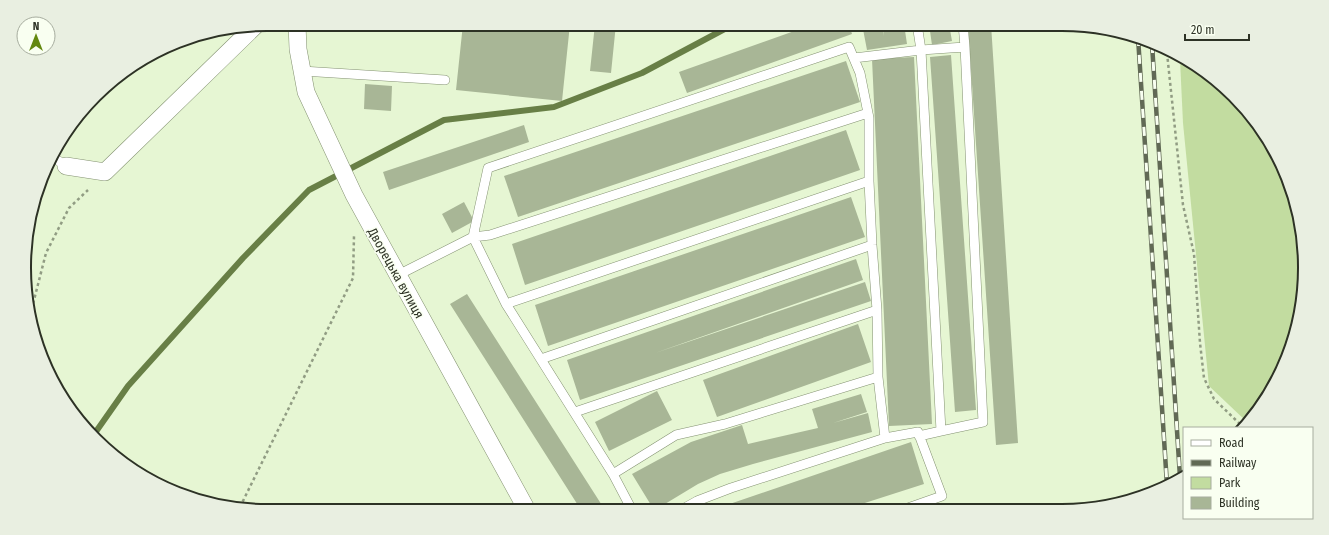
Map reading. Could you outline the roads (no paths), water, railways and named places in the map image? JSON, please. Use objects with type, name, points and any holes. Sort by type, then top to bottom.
[{"type":"street","name":"Дворецька вулиця","points":[[297,31],[298,49],[306,92],[354,195],[524,504]]},
{"type":"street","points":[[59,162],[105,172],[249,32]]},
{"type":"lane","points":[[918,31],[921,50],[941,431]]},
{"type":"lane","points":[[919,436],[983,422],[964,31]]},
{"type":"lane","points":[[629,504],[613,474],[506,304],[473,237],[488,168],[849,48],[860,73],[868,113],[869,181],[877,310],[878,377],[885,438]]},
{"type":"lane","points":[[854,58],[921,50],[965,48]]},
{"type":"lane","points":[[302,71],[445,80]]},
{"type":"lane","points":[[398,275],[473,237],[490,235],[868,113]]},
{"type":"lane","points":[[506,304],[869,181]]},
{"type":"lane","points":[[541,359],[872,245]]},
{"type":"lane","points":[[574,412],[877,310]]},
{"type":"lane","points":[[613,474],[676,435],[725,424],[878,377]]},
{"type":"lane","points":[[692,504],[731,488],[885,438],[918,432],[942,496],[919,504]]},
{"type":"waterway","points":[[97,431],[128,386],[243,258],[309,190],[444,120],[554,107],[642,73],[721,31]]},
{"type":"railway","points":[[1138,44],[1167,480]]},
{"type":"railway","points":[[1152,49],[1180,472]]}]
